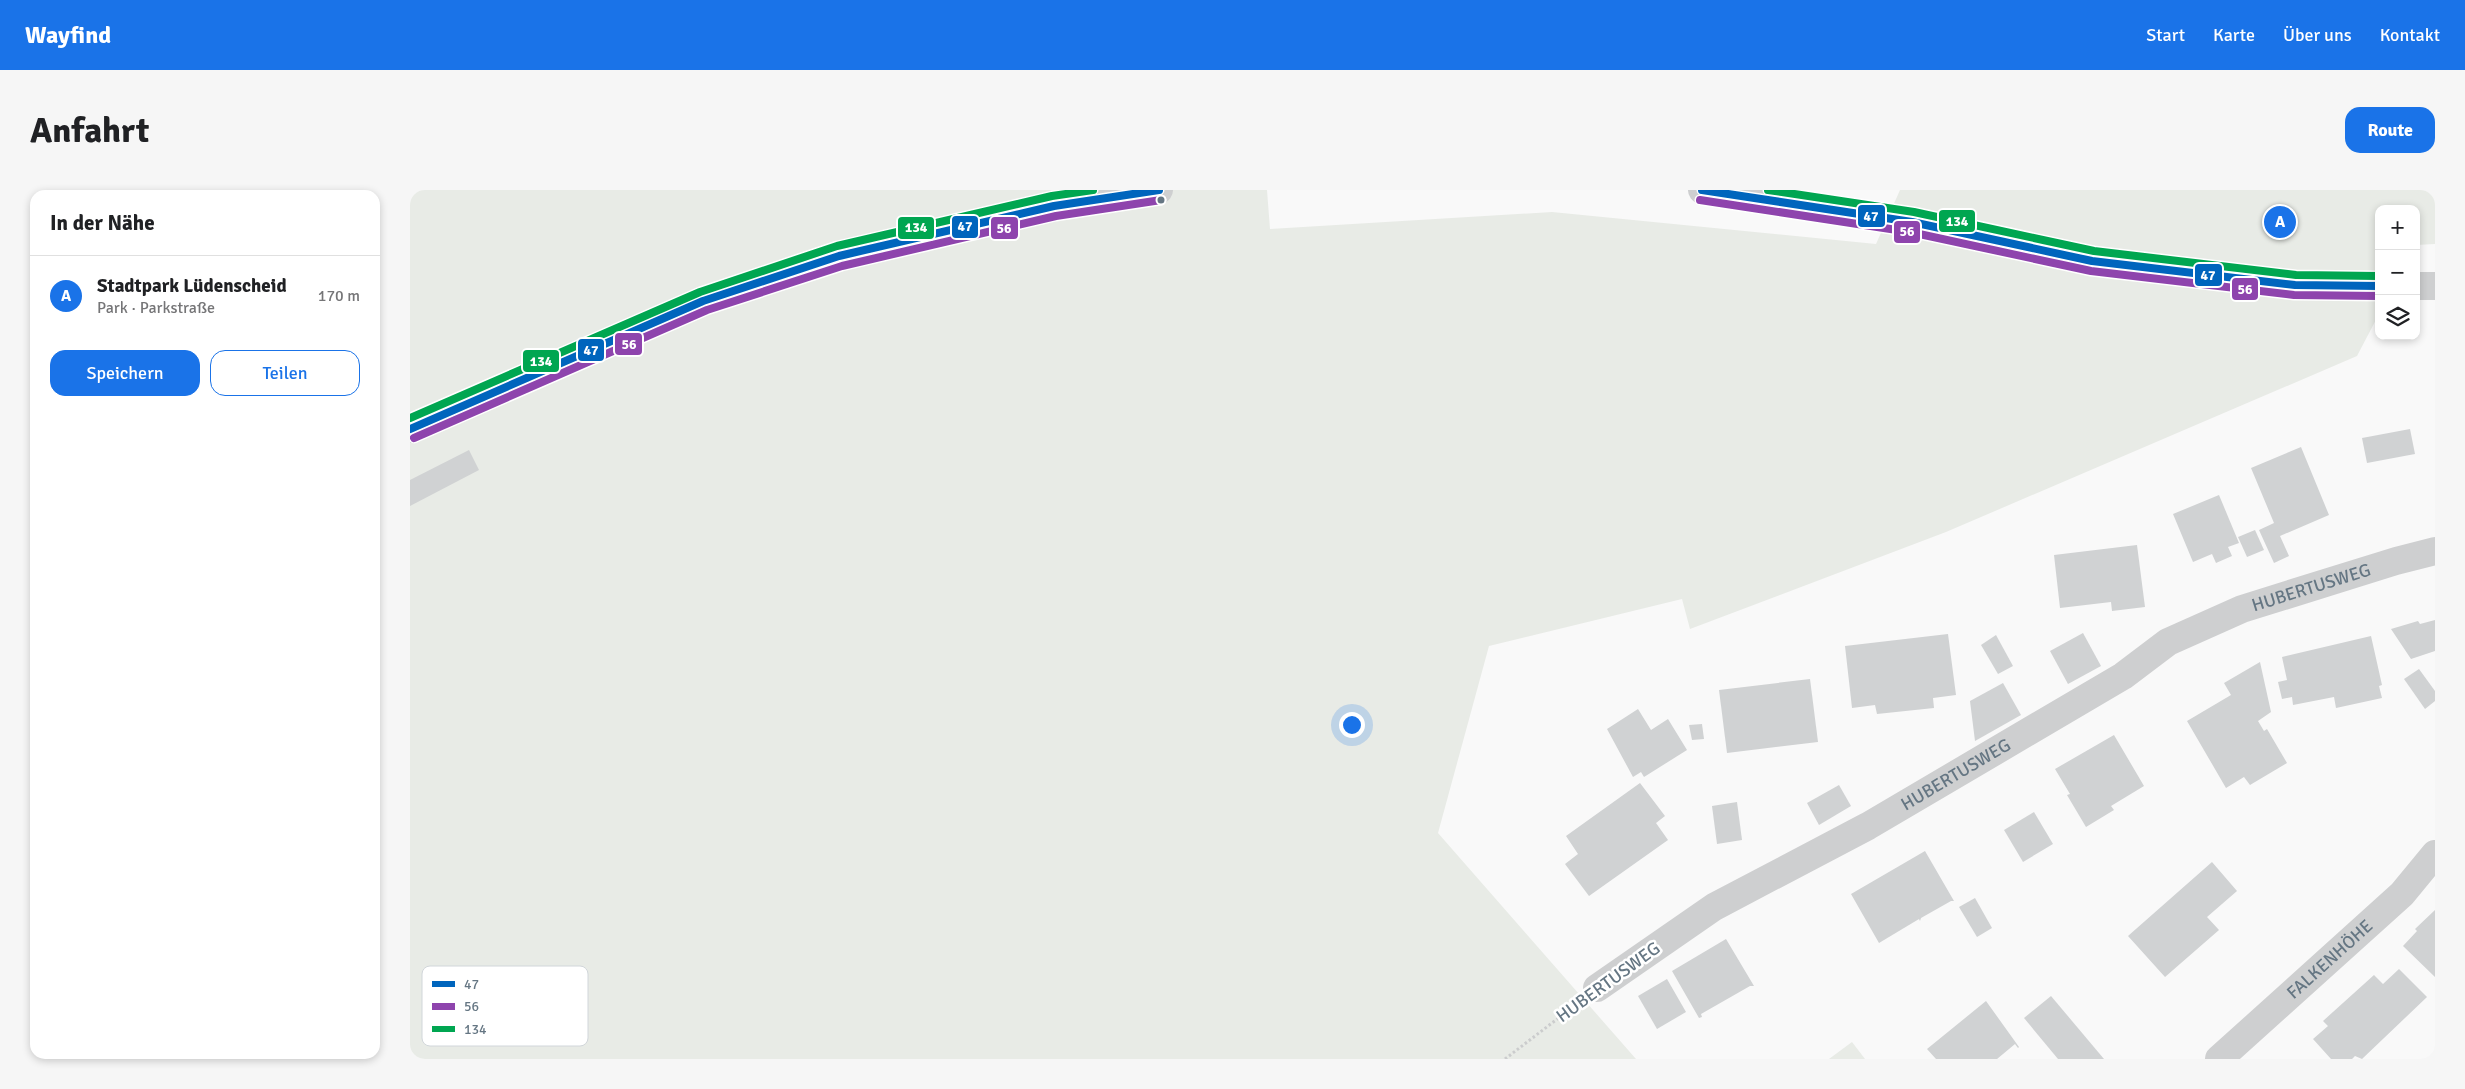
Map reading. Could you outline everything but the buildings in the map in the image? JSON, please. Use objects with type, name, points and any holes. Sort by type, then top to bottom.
[{"type":"street","points":[[410,429],[704,301],[839,256],[1054,206],[1159,190]]},
{"type":"street","points":[[1702,190],[1912,222],[2092,262],[2295,286],[2375,286]]},
{"type":"street","points":[[2420,286],[2435,286]]},
{"type":"street","name":"HUBERTUSWEG","points":[[1597,988],[1714,907],[1876,821],[2123,676],[2168,642],[2242,609],[2396,561],[2435,552]]},
{"type":"street","name":"FALKENHÖHE","points":[[2219,1059],[2402,894],[2435,854]]},
{"type":"path","name":"HUBERTUSWEG","points":[[1504,1059],[1597,988]]},
{"type":"shaded area","points":[[410,190],[1267,190],[1270,229],[1552,212],[1876,244],[1900,190],[2435,190],[2435,244],[2420,245],[2420,205],[2375,205],[2375,322],[2357,356],[1946,532],[1690,629],[1682,599],[1489,646],[1438,833],[1636,1059],[410,1059]]},
{"type":"shaded area","points":[[1852,1042],[1865,1059],[1829,1059]]},
{"type":"transit line","name":"134","points":[[410,418],[700,292],[837,246],[1052,196],[1093,190]]},
{"type":"transit line","name":"47","points":[[410,429],[703,301],[839,256],[1054,206],[1159,190]]},
{"type":"transit line","name":"47","points":[[1702,190],[1912,222],[2092,261],[2295,285],[2375,286]]},
{"type":"transit line","name":"134","points":[[1768,190],[1914,212],[2094,251],[2296,275],[2375,276]]},
{"type":"transit line","name":"56","points":[[414,438],[707,310],[842,266],[1056,216],[1161,200]]},
{"type":"transit line","name":"56","points":[[1700,200],[1910,232],[2091,271],[2294,295],[2375,296]]},
{"type":"place","name":"Stadtpark Lüdenscheid","points":[[2280,222]]}]
